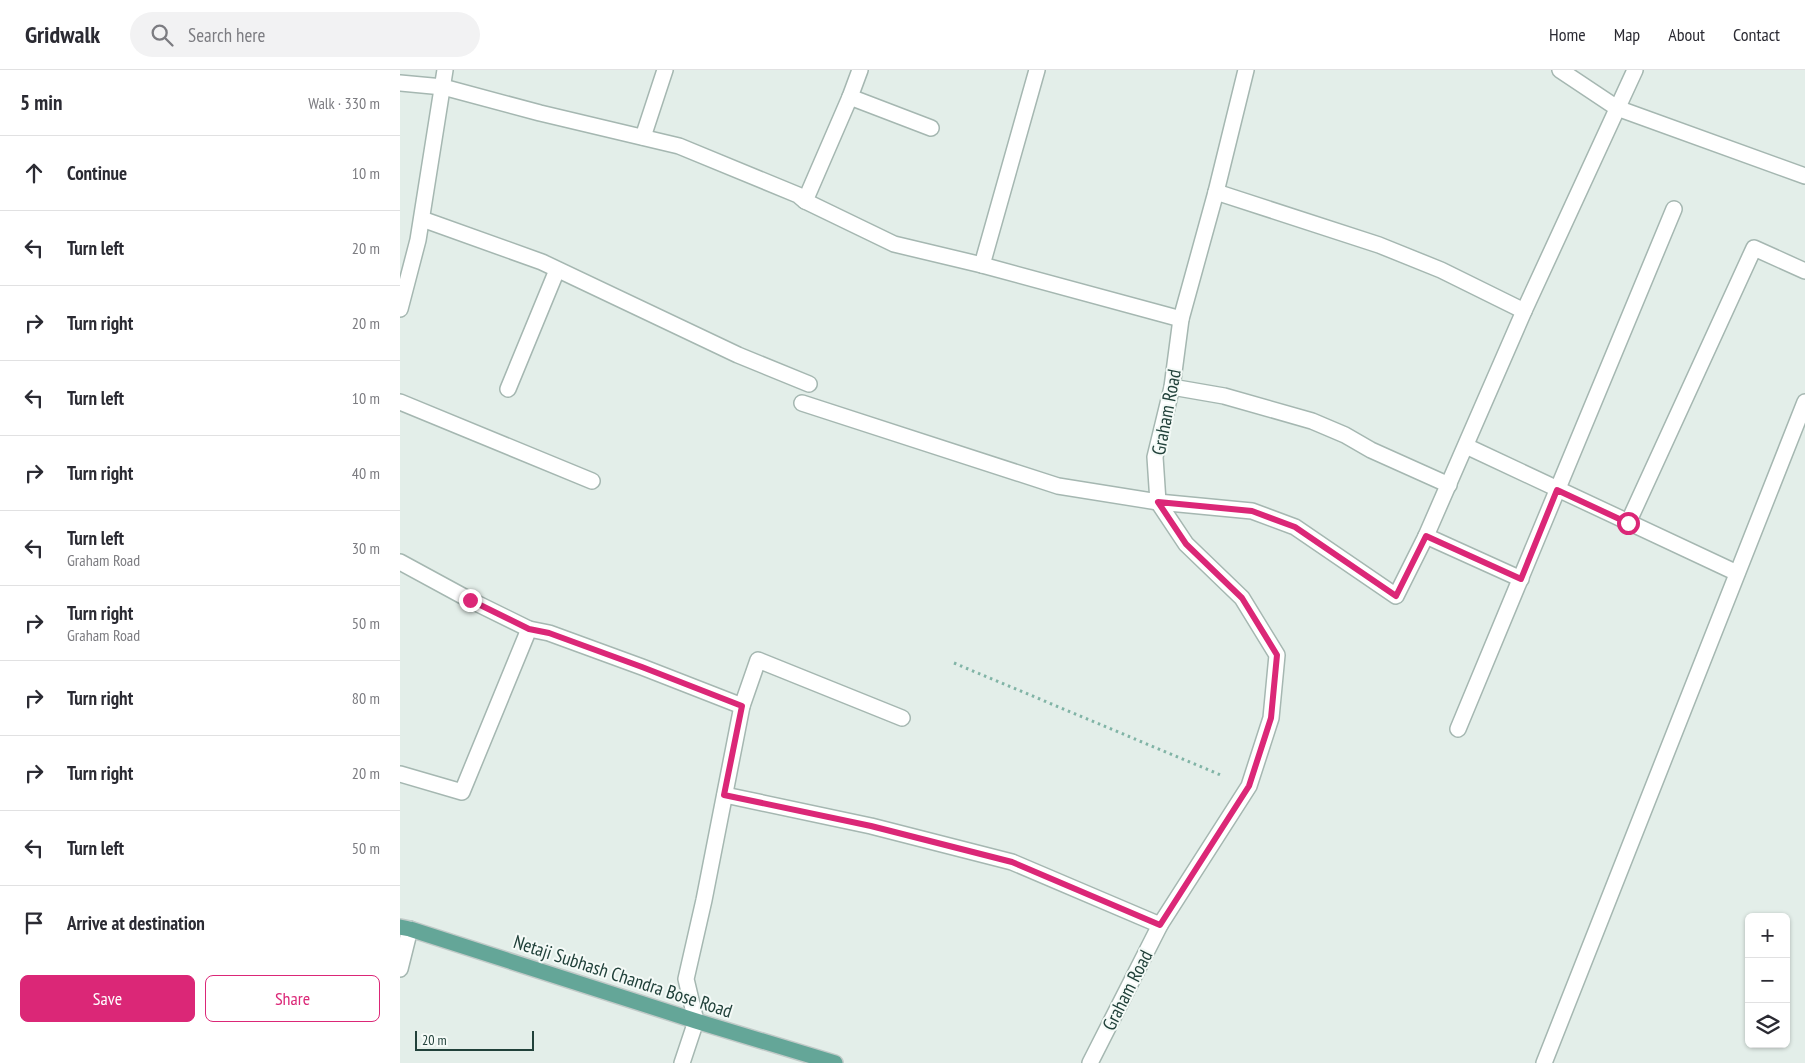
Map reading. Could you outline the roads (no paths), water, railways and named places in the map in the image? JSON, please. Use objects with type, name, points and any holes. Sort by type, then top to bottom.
[{"type":"main road","name":"Netaji Subhash Chandra Bose Road","points":[[405,928],[696,1021],[835,1063]]},
{"type":"street","points":[[400,309],[422,219],[445,70]]},
{"type":"street","points":[[643,137],[665,70]]},
{"type":"street","points":[[805,201],[860,70]]},
{"type":"street","points":[[982,264],[1037,70]]},
{"type":"street","name":"Graham Road","points":[[1090,1063],[1160,925],[1249,786],[1271,718],[1277,655],[1242,598],[1186,544],[1158,502],[1155,457],[1172,387],[1181,319],[1216,192],[1246,70]]},
{"type":"street","points":[[1560,70],[1617,108],[1805,176]]},
{"type":"street","points":[[802,403],[1058,486],[1158,502],[1252,511],[1295,527],[1396,596],[1426,536],[1524,311],[1635,70]]},
{"type":"street","points":[[400,82],[443,87],[540,113],[679,146],[798,195],[805,201],[894,244],[982,264],[1181,319]]},
{"type":"street","points":[[850,97],[931,128]]},
{"type":"street","points":[[1216,192],[1379,245],[1441,270],[1524,311]]},
{"type":"street","points":[[1458,729],[1674,209]]},
{"type":"street","points":[[422,219],[542,262],[738,354],[809,384]]},
{"type":"street","points":[[1628,523],[1754,248],[1805,271]]},
{"type":"street","points":[[508,389],[557,270]]},
{"type":"street","points":[[1172,387],[1224,396],[1312,420],[1345,435],[1371,450],[1449,485]]},
{"type":"street","points":[[400,402],[592,482]]},
{"type":"street","points":[[1544,1063],[1805,402]]},
{"type":"street","points":[[1466,446],[1737,573]]},
{"type":"street","points":[[1426,536],[1521,579]]},
{"type":"street","points":[[400,562],[529,629],[549,633],[742,706]]},
{"type":"street","points":[[400,774],[462,792],[529,629]]},
{"type":"street","points":[[682,1063],[696,1021],[686,979],[742,706],[758,660],[902,718]]},
{"type":"street","points":[[724,795],[871,826],[1012,862],[1160,925]]},
{"type":"street","points":[[400,969],[405,928]]}]
